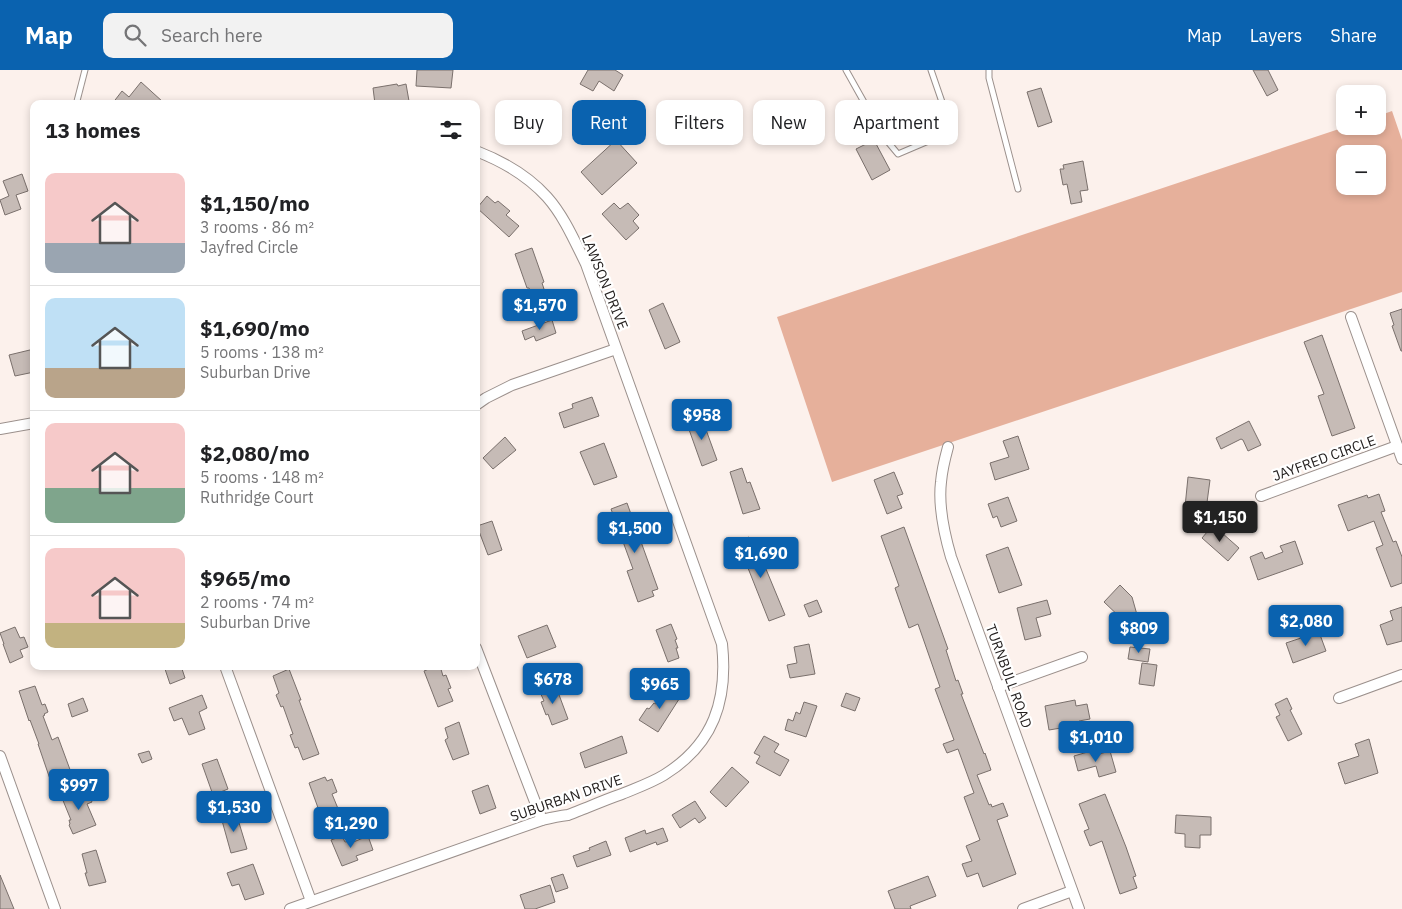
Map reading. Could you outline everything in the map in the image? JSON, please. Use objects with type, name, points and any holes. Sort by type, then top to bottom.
[{"type":"street","name":"LAWSON DRIVE","points":[[480,152],[490,156],[530,182],[547,197],[556,210],[573,237],[586,264],[616,349]]},
{"type":"street","points":[[1351,317],[1402,459]]},
{"type":"street","points":[[480,402],[512,385],[616,349]]},
{"type":"street","name":"SUBURBAN DRIVE","points":[[290,909],[542,820],[568,814],[648,783],[678,766],[703,740],[712,724],[719,705],[723,685],[724,663],[722,644],[616,349]]},
{"type":"street","points":[[0,429],[30,424]]},
{"type":"street","name":"JAYFRED CIRCLE","points":[[1260,496],[1397,446]]},
{"type":"street","name":"TURNBULL ROAD","points":[[948,447],[940,493],[946,540],[1079,909]]},
{"type":"street","points":[[998,687],[1082,657]]},
{"type":"street","points":[[480,658],[542,820]]},
{"type":"street","points":[[226,670],[310,901]]},
{"type":"street","points":[[1339,698],[1402,675]]},
{"type":"street","points":[[0,756],[55,909]]},
{"type":"street","points":[[1023,909],[1072,891]]},
{"type":"lane","points":[[77,100],[85,70]]},
{"type":"lane","points":[[846,70],[883,136],[898,154],[952,131],[931,70]]},
{"type":"lane","points":[[989,70],[989,78],[1018,189]]},
{"type":"shaded area","points":[[1392,111],[1402,140],[1402,292],[832,482],[777,317],[1336,130],[1336,135],[1386,135],[1386,113]]},
{"type":"building","points":[[417,70],[453,70],[451,88],[416,86]]},
{"type":"building","points":[[588,70],[615,70],[623,75],[614,91],[599,81],[593,91],[580,84]]},
{"type":"building","points":[[1253,70],[1268,70],[1278,90],[1267,96]]},
{"type":"building","points":[[141,82],[161,100],[115,100],[122,91],[129,97]]},
{"type":"building","points":[[406,84],[409,100],[374,100],[373,88]]},
{"type":"building","points":[[1041,88],[1052,122],[1038,127],[1027,92]]},
{"type":"building","points":[[611,145],[621,145],[637,163],[602,195],[581,172]]},
{"type":"building","points":[[864,145],[877,145],[890,170],[872,180],[856,149]]},
{"type":"building","points":[[1083,161],[1088,190],[1080,191],[1082,202],[1071,204],[1067,184],[1063,185],[1060,169],[1064,169],[1063,165]]},
{"type":"building","points":[[22,174],[28,191],[16,195],[21,209],[5,215],[0,200],[9,196],[3,181]]},
{"type":"building","points":[[487,196],[495,203],[498,201],[510,211],[506,215],[519,226],[509,237],[480,211],[480,204]]},
{"type":"building","points":[[614,203],[620,209],[628,203],[639,215],[633,221],[639,228],[626,240],[602,214]]},
{"type":"building","points":[[532,248],[544,282],[542,283],[544,289],[531,293],[529,288],[527,288],[515,254]]},
{"type":"building","points":[[663,303],[680,342],[665,349],[649,310]]},
{"type":"building","points":[[1402,309],[1401,351],[1392,326],[1394,325],[1390,313]]},
{"type":"building","points":[[552,320],[556,333],[536,341],[534,336],[525,340],[522,331]]},
{"type":"building","points":[[1322,335],[1355,428],[1332,436],[1318,396],[1324,394],[1304,342]]},
{"type":"building","points":[[30,350],[30,373],[15,376],[9,355]]},
{"type":"building","points":[[592,397],[599,416],[564,428],[559,413],[573,408],[572,404]]},
{"type":"building","points":[[701,416],[717,460],[702,466],[686,421]]},
{"type":"building","points":[[1249,421],[1261,445],[1248,451],[1241,439],[1221,449],[1216,438]]},
{"type":"building","points":[[1018,436],[1029,469],[995,480],[990,463],[1009,457],[1003,441]]},
{"type":"building","points":[[505,437],[516,450],[493,469],[483,458]]},
{"type":"building","points":[[604,443],[617,477],[594,485],[580,452]]},
{"type":"building","points":[[742,468],[747,483],[750,482],[760,509],[743,514],[730,472]]},
{"type":"building","points":[[894,472],[903,494],[897,496],[902,508],[887,514],[874,480]]},
{"type":"building","points":[[1188,477],[1210,480],[1206,510],[1185,507]]},
{"type":"building","points":[[1379,494],[1385,511],[1381,512],[1393,542],[1396,541],[1402,557],[1402,583],[1391,587],[1376,548],[1383,545],[1374,521],[1348,531],[1338,505],[1367,495],[1368,498]]},
{"type":"building","points":[[1008,497],[1017,521],[1001,527],[997,516],[993,518],[988,504]]},
{"type":"building","points":[[627,503],[658,589],[652,591],[654,596],[638,602],[627,571],[633,569],[611,509]]},
{"type":"building","points":[[492,521],[502,550],[488,555],[480,534],[480,525]]},
{"type":"building","points":[[1213,525],[1239,548],[1228,561],[1202,538]]},
{"type":"building","points":[[904,527],[948,649],[946,650],[956,681],[958,680],[963,694],[961,694],[991,770],[977,775],[989,805],[991,804],[992,807],[1003,803],[1008,816],[997,820],[1016,874],[983,887],[978,873],[967,877],[962,864],[972,861],[966,846],[980,840],[964,797],[974,793],[958,749],[947,753],[943,744],[954,740],[935,689],[940,687],[918,624],[909,628],[895,588],[899,586],[881,536]]},
{"type":"building","points":[[749,537],[753,547],[756,545],[785,615],[769,621],[746,563],[744,564],[735,543]]},
{"type":"building","points":[[1295,541],[1303,564],[1258,580],[1250,557],[1262,552],[1265,559],[1283,552],[1280,546]]},
{"type":"building","points":[[1008,547],[1022,585],[999,593],[986,555]]},
{"type":"building","points":[[1120,585],[1132,597],[1141,629],[1127,633],[1123,620],[1104,602]]},
{"type":"building","points":[[817,600],[822,612],[809,617],[804,605]]},
{"type":"building","points":[[1047,600],[1051,614],[1036,618],[1041,636],[1025,640],[1017,608]]},
{"type":"building","points":[[1402,607],[1402,641],[1387,645],[1380,625],[1393,620],[1390,611]]},
{"type":"building","points":[[671,624],[677,639],[675,640],[679,658],[668,662],[656,630]]},
{"type":"building","points":[[547,625],[556,647],[527,658],[518,636]]},
{"type":"building","points":[[15,627],[20,638],[24,637],[28,647],[20,650],[23,657],[10,663],[0,633]]},
{"type":"building","points":[[1319,632],[1326,651],[1293,663],[1286,643]]},
{"type":"building","points":[[809,644],[815,674],[790,678],[787,665],[797,663],[794,647]]},
{"type":"building","points":[[1130,647],[1150,649],[1148,662],[1128,659]]},
{"type":"building","points":[[1142,663],[1157,665],[1154,686],[1139,684]]},
{"type":"building","points":[[165,670],[182,670],[185,678],[170,684]]},
{"type":"building","points":[[289,670],[319,754],[303,760],[298,747],[295,748],[290,735],[293,734],[283,706],[281,707],[276,695],[279,693],[273,676]]},
{"type":"building","points":[[441,670],[443,676],[446,675],[451,688],[448,689],[453,701],[438,707],[424,671]]},
{"type":"building","points":[[555,684],[568,719],[552,725],[541,702],[544,701],[539,690]]},
{"type":"building","points":[[35,686],[42,705],[45,704],[48,712],[43,716],[52,740],[58,737],[72,775],[51,782],[19,691]]},
{"type":"building","points":[[667,687],[681,696],[658,732],[639,720],[647,708],[649,709],[654,703],[656,704]]},
{"type":"building","points":[[846,693],[860,698],[855,711],[841,706]]},
{"type":"building","points":[[202,695],[207,708],[199,712],[205,729],[189,735],[182,718],[174,721],[169,708]]},
{"type":"building","points":[[83,698],[88,711],[72,717],[68,704]]},
{"type":"building","points":[[1287,698],[1292,709],[1290,710],[1302,734],[1288,741],[1276,717],[1280,715],[1275,704]]},
{"type":"building","points":[[1075,700],[1076,706],[1087,704],[1090,719],[1079,721],[1079,725],[1049,730],[1045,706]]},
{"type":"building","points":[[804,702],[817,706],[806,737],[785,730],[788,719],[793,721],[796,712],[800,714]]},
{"type":"building","points":[[459,722],[469,754],[453,760],[445,740],[448,738],[445,728]]},
{"type":"building","points":[[622,736],[627,753],[585,768],[580,753]]},
{"type":"building","points":[[764,736],[779,744],[774,752],[789,760],[780,776],[756,763],[760,756],[754,753]]},
{"type":"building","points":[[1369,739],[1378,773],[1345,784],[1338,763],[1359,756],[1355,744]]},
{"type":"building","points":[[149,751],[152,759],[142,763],[138,754]]},
{"type":"building","points":[[1091,751],[1092,756],[1110,751],[1116,772],[1099,777],[1096,766],[1078,771],[1074,756]]},
{"type":"building","points":[[217,759],[228,789],[213,795],[202,764]]},
{"type":"building","points":[[732,767],[749,782],[726,807],[710,792]]},
{"type":"building","points":[[325,777],[327,781],[332,779],[337,792],[332,794],[339,811],[321,816],[309,783]]},
{"type":"building","points":[[488,785],[496,808],[480,814],[472,791]]},
{"type":"building","points":[[86,788],[92,802],[87,804],[96,825],[73,834],[69,825],[69,820],[71,820],[62,798]]},
{"type":"building","points":[[1105,794],[1136,876],[1133,877],[1137,888],[1120,894],[1102,841],[1090,846],[1084,831],[1089,829],[1079,804]]},
{"type":"building","points":[[695,801],[706,818],[699,823],[695,818],[680,828],[672,815]]},
{"type":"building","points":[[236,813],[247,849],[231,853],[221,817]]},
{"type":"building","points":[[1176,815],[1211,817],[1211,835],[1200,835],[1200,848],[1185,847],[1185,834],[1175,833]]},
{"type":"building","points":[[663,828],[668,841],[657,845],[656,842],[630,852],[625,838],[645,830],[646,834]]},
{"type":"building","points":[[342,836],[345,842],[350,841],[351,843],[368,836],[373,850],[356,856],[358,860],[342,866],[331,840]]},
{"type":"building","points":[[606,841],[611,855],[577,867],[573,856],[590,850],[589,848]]},
{"type":"building","points":[[96,850],[106,882],[89,886],[82,854]]},
{"type":"building","points":[[253,864],[264,894],[245,900],[239,884],[232,886],[227,873]]},
{"type":"building","points":[[563,874],[568,888],[556,892],[551,878]]},
{"type":"building","points":[[0,875],[14,909],[0,909]]},
{"type":"building","points":[[928,876],[936,896],[910,906],[911,909],[895,909],[888,891]]},
{"type":"building","points":[[550,885],[555,902],[535,909],[525,909],[520,895]]}]
